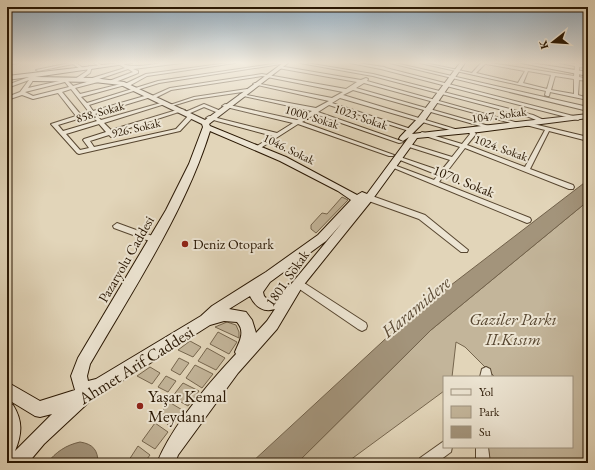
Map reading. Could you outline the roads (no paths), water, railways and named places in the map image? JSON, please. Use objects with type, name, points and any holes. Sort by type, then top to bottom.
[{"type":"main road","name":"1046. Sokak","points":[[128,85],[259,147],[363,202]]},
{"type":"main road","points":[[207,123],[218,111],[254,85]]},
{"type":"main road","points":[[363,202],[365,191],[404,143],[416,134],[421,120],[445,85]]},
{"type":"main road","name":"1047. Sokak","points":[[416,134],[462,132],[588,116]]},
{"type":"main road","name":"Pazaryolu Caddesi","points":[[100,385],[93,388],[83,387],[79,379],[80,370],[155,240],[199,155],[207,123]]},
{"type":"main road","points":[[206,320],[217,310],[270,276],[322,238],[363,202],[392,166],[394,157]]},
{"type":"main road","name":"1801. Sokak","points":[[233,368],[272,325],[298,283],[363,202]]},
{"type":"main road","points":[[270,276],[261,285],[256,295],[260,302],[265,304],[277,303],[298,283]]},
{"type":"main road","points":[[165,459],[233,368],[249,340],[246,320],[241,316],[230,314],[206,320]]},
{"type":"main road","name":"Ahmet Arif Caddesi","points":[[16,463],[38,438],[83,396],[206,320]]},
{"type":"main road","points":[[7,390],[35,408],[40,409],[83,396]]},
{"type":"main road","points":[[7,411],[14,427],[7,448]]},
{"type":"street","points":[[24,91],[28,85]]},
{"type":"street","points":[[7,99],[24,91],[47,85]]},
{"type":"street","points":[[69,85],[119,143]]},
{"type":"street","points":[[24,91],[33,98],[83,85]]},
{"type":"street","points":[[78,96],[122,85]]},
{"type":"street","points":[[85,104],[150,85]]},
{"type":"street","points":[[62,134],[54,124],[151,96],[170,89],[197,85]]},
{"type":"street","name":"1024. Sokak","points":[[259,85],[330,102],[416,134],[464,146],[571,187]]},
{"type":"street","points":[[320,85],[349,90],[493,128]]},
{"type":"street","points":[[259,147],[356,85]]},
{"type":"street","points":[[377,85],[522,124],[588,139]]},
{"type":"street","points":[[412,85],[531,116],[543,121]]},
{"type":"street","points":[[450,85],[578,118]]},
{"type":"street","points":[[485,85],[588,109]]},
{"type":"street","points":[[524,85],[588,99]]},
{"type":"street","points":[[546,99],[550,85]]},
{"type":"street","points":[[576,85],[576,96]]},
{"type":"street","name":"858. Sokak","points":[[62,134],[101,122],[194,98],[248,90]]},
{"type":"street","points":[[59,91],[80,116]]},
{"type":"street","name":"1023. Sokak","points":[[241,95],[315,111],[454,159]]},
{"type":"street","points":[[340,96],[462,132]]},
{"type":"street","points":[[93,149],[86,140],[110,133],[142,131],[204,105],[218,111]]},
{"type":"street","name":"1000. Sokak","points":[[225,106],[297,122],[442,174]]},
{"type":"street","name":"926. Sokak","points":[[62,134],[79,152],[119,143],[142,131],[178,130],[186,113]]},
{"type":"street","points":[[207,123],[277,136]]},
{"type":"street","points":[[527,169],[548,129]]},
{"type":"street","points":[[435,183],[473,134],[471,131]]},
{"type":"street","name":"1070. Sokak","points":[[392,166],[527,220]]},
{"type":"street","name":"1046. Sokak","points":[[363,202],[422,217],[464,250]]},
{"type":"street","points":[[117,226],[155,240]]},
{"type":"street","points":[[298,283],[362,326]]},
{"type":"street","points":[[425,463],[445,448]]},
{"type":"street","points":[[482,448],[483,463]]},
{"type":"water","points":[[588,180],[588,201],[431,330],[297,463],[251,463],[408,318]]},
{"type":"water","points":[[80,442],[88,444],[94,448],[98,463],[47,463],[62,450],[70,445]]},
{"type":"place","name":"Deniz Otopark","points":[[185,244]]},
{"type":"place","name":"Yaşar Kemal Meydanı","points":[[140,406]]},
{"type":"water label","name":"Haramidere","points":[[416,307]]},
{"type":"park label","name":"Gaziler Parkı II.Kısım","points":[[513,329]]}]
